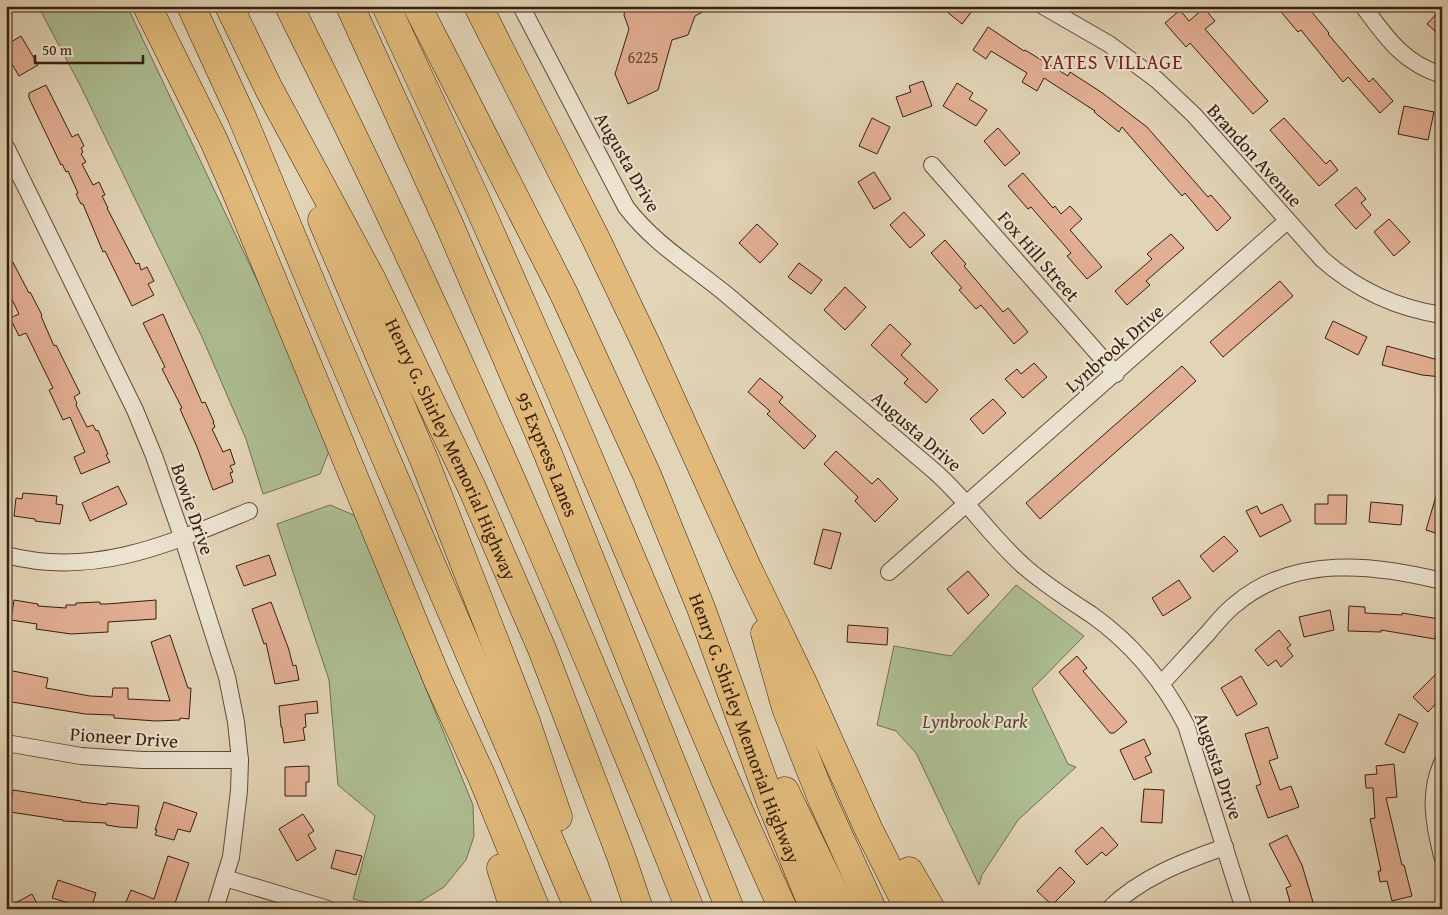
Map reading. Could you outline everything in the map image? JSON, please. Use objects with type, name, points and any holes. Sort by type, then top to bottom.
[{"type":"highway","points":[[147,6],[214,141],[438,682],[482,777],[536,909]]},
{"type":"highway","points":[[191,6],[242,117],[325,316],[579,909]]},
{"type":"highway","name":"Henry G. Shirley Memorial Highway","points":[[229,6],[269,89],[372,280],[490,529],[538,640],[568,716],[639,909]]},
{"type":"highway","points":[[289,6],[389,212],[489,429],[608,705],[690,909]]},
{"type":"highway","points":[[332,6],[449,224]]},
{"type":"highway","name":"95 Express Lanes","points":[[350,6],[449,224],[548,454],[730,909]]},
{"type":"highway","points":[[386,6],[476,200],[557,383],[724,777],[783,909]]},
{"type":"highway","name":"Henry G. Shirley Memorial Highway","points":[[417,6],[527,218],[647,475],[701,608],[770,800],[814,909]]},
{"type":"highway","points":[[478,6],[609,266],[747,567],[802,681],[869,830],[909,909]]},
{"type":"highway","points":[[269,89],[322,219],[426,462],[512,683],[532,738],[587,909]]},
{"type":"highway","points":[[747,567],[786,708],[822,799],[872,909]]},
{"type":"highway","points":[[701,608],[795,813],[842,909]]},
{"type":"highway","points":[[802,681],[930,909]]},
{"type":"highway","points":[[438,682],[514,909]]},
{"type":"street","name":"Augusta Drive","points":[[521,6],[626,207],[639,224],[678,259],[725,294],[944,479],[1024,567],[1048,587],[1092,615],[1137,652],[1175,704],[1186,726],[1244,909]]},
{"type":"street","name":"Brandon Avenue","points":[[1043,6],[1109,44],[1157,80],[1194,115],[1322,259],[1342,276],[1362,290],[1400,306],[1420,312],[1442,315]]},
{"type":"street","points":[[1362,6],[1389,42],[1403,55],[1422,68],[1442,75]]},
{"type":"street","name":"Bowie Drive","points":[[6,147],[135,410],[154,456],[183,538],[227,677],[236,722],[240,760],[231,857],[215,909]]},
{"type":"street","name":"Fox Hill Street","points":[[932,166],[1116,374]]},
{"type":"street","name":"Lynbrook Drive","points":[[889,572],[1288,221]]},
{"type":"street","points":[[6,555],[46,562],[76,563],[128,556],[183,538],[249,511]]},
{"type":"street","points":[[1161,684],[1236,603],[1263,585],[1280,578],[1319,569],[1347,567],[1415,575],[1442,582]]},
{"type":"street","name":"Pioneer Drive","points":[[6,743],[81,756],[142,760],[240,760]]},
{"type":"street","points":[[1442,763],[1436,778],[1433,808],[1435,828],[1442,856]]},
{"type":"street","points":[[1109,909],[1127,893],[1146,881],[1197,857],[1225,847]]},
{"type":"street","points":[[225,878],[328,909]]},
{"type":"green space","points":[[38,6],[127,6],[275,318],[329,451],[320,474],[263,494],[246,439],[202,337],[80,85]]},
{"type":"green space","points":[[330,505],[356,516],[473,805],[474,836],[466,860],[444,887],[418,903],[386,907],[353,899],[375,816],[338,785],[329,680],[277,524]]},
{"type":"green space","name":"Lynbrook Park","points":[[1016,585],[1084,636],[1032,689],[1068,764],[1076,767],[1018,820],[982,875],[979,885],[916,753],[896,731],[877,725],[894,646],[951,656]]},
{"type":"building","points":[[626,6],[714,6],[695,16],[688,35],[672,40],[658,90],[628,104],[615,74],[629,29],[624,15]]},
{"type":"building","points":[[940,6],[976,6],[962,24]]},
{"type":"building","points":[[1276,6],[1307,6],[1369,82],[1373,78],[1393,101],[1380,113],[1348,77],[1343,82],[1301,30],[1298,32]]},
{"type":"building","points":[[1204,8],[1215,21],[1205,29],[1268,101],[1253,114],[1190,43],[1186,47],[1165,23],[1180,10],[1189,21]]},
{"type":"building","points":[[1442,8],[1442,37],[1427,24]]},
{"type":"building","points":[[988,27],[1024,51],[1068,76],[1070,72],[1101,92],[1147,127],[1208,197],[1211,195],[1231,218],[1217,231],[1185,193],[1182,196],[1122,127],[1119,132],[1095,111],[1044,78],[1037,91],[1022,82],[1027,73],[991,51],[986,59],[973,50]]},
{"type":"building","points":[[21,36],[38,65],[19,76],[6,54],[6,45]]},
{"type":"building","points":[[923,81],[932,106],[903,117],[896,97],[911,92],[909,86]]},
{"type":"building","points":[[957,83],[973,93],[969,99],[987,110],[976,126],[943,106]]},
{"type":"building","points":[[46,85],[72,137],[78,134],[84,146],[81,148],[83,152],[81,154],[86,162],[82,164],[93,185],[99,182],[105,195],[102,196],[107,208],[136,264],[139,263],[141,270],[147,267],[154,281],[148,284],[154,295],[132,306],[105,251],[103,252],[83,204],[81,204],[76,194],[78,193],[68,171],[66,172],[61,165],[29,98],[29,93]]},
{"type":"building","points":[[1404,106],[1434,112],[1428,140],[1398,134]]},
{"type":"building","points":[[872,118],[890,127],[877,154],[859,146]]},
{"type":"building","points":[[1284,118],[1326,164],[1330,160],[1338,170],[1319,186],[1270,130]]},
{"type":"building","points":[[998,128],[1020,153],[1005,166],[984,141]]},
{"type":"building","points":[[874,172],[891,199],[874,209],[858,182]]},
{"type":"building","points":[[1023,173],[1053,208],[1055,206],[1061,214],[1070,206],[1082,219],[1070,230],[1102,267],[1087,279],[1067,256],[1071,253],[1031,207],[1028,209],[1008,186]]},
{"type":"building","points":[[1356,187],[1366,199],[1361,203],[1371,215],[1356,229],[1335,205]]},
{"type":"building","points":[[904,212],[925,235],[910,248],[890,225]]},
{"type":"building","points":[[1389,219],[1410,242],[1394,256],[1374,232]]},
{"type":"building","points":[[757,224],[778,244],[760,263],[739,243]]},
{"type":"building","points":[[1171,234],[1184,248],[1146,281],[1150,285],[1127,305],[1115,291],[1152,259],[1147,254]]},
{"type":"building","points":[[945,240],[966,264],[964,266],[1003,312],[1008,308],[1028,332],[1014,344],[981,305],[976,309],[959,290],[962,288],[931,253]]},
{"type":"building","points":[[6,249],[42,315],[54,346],[56,345],[80,393],[74,397],[76,405],[87,427],[93,425],[96,431],[98,430],[108,454],[106,455],[110,462],[81,474],[74,457],[85,452],[70,417],[63,420],[49,390],[53,388],[26,333],[19,336],[10,318],[19,314],[6,287]]},
{"type":"building","points":[[799,263],[822,280],[811,294],[788,277]]},
{"type":"building","points":[[1280,281],[1293,296],[1223,357],[1210,342]]},
{"type":"building","points":[[845,287],[866,307],[845,330],[824,310]]},
{"type":"building","points":[[163,314],[202,403],[205,402],[214,422],[215,427],[212,429],[223,452],[230,449],[235,464],[230,466],[233,472],[230,473],[233,482],[213,490],[180,409],[182,408],[162,369],[165,367],[143,323]]},
{"type":"building","points":[[1333,321],[1367,337],[1358,355],[1325,338]]},
{"type":"building","points":[[890,324],[911,344],[901,355],[938,390],[926,403],[904,383],[908,379],[871,345]]},
{"type":"building","points":[[1387,346],[1442,361],[1442,377],[1422,375],[1382,365]]},
{"type":"building","points":[[1034,363],[1047,377],[1023,398],[1005,379],[1017,369],[1021,374]]},
{"type":"building","points":[[1182,366],[1196,381],[1040,519],[1026,503]]},
{"type":"building","points":[[760,378],[783,397],[779,402],[816,436],[804,449],[767,414],[770,411],[748,392]]},
{"type":"building","points":[[993,399],[1006,413],[983,434],[970,419]]},
{"type":"building","points":[[836,451],[872,484],[878,478],[898,499],[875,522],[855,501],[858,497],[824,464]]},
{"type":"building","points":[[118,486],[127,504],[90,521],[82,503]]},
{"type":"building","points":[[1439,486],[1442,486],[1442,535],[1426,530]]},
{"type":"building","points":[[23,493],[57,496],[56,504],[63,505],[60,524],[14,516],[16,498],[22,499]]},
{"type":"building","points":[[1328,495],[1347,495],[1346,524],[1315,524],[1315,504],[1328,504]]},
{"type":"building","points":[[1371,502],[1403,505],[1401,525],[1369,522]]},
{"type":"building","points":[[1282,504],[1291,521],[1260,537],[1246,511],[1257,506],[1261,514]]},
{"type":"building","points":[[823,529],[841,533],[831,569],[814,564]]},
{"type":"building","points":[[1224,536],[1238,551],[1213,572],[1200,556]]},
{"type":"building","points":[[269,555],[276,575],[244,586],[236,566]]},
{"type":"building","points":[[968,571],[989,595],[968,614],[947,589]]},
{"type":"building","points":[[1179,580],[1191,598],[1163,616],[1152,598]]},
{"type":"building","points":[[14,600],[38,604],[38,606],[66,608],[66,605],[76,605],[76,603],[100,602],[100,604],[107,604],[156,600],[156,619],[108,622],[108,632],[71,634],[36,629],[37,624],[11,620]]},
{"type":"building","points":[[271,602],[293,666],[296,665],[299,680],[275,684],[266,643],[264,644],[252,609]]},
{"type":"building","points":[[1349,606],[1365,607],[1365,613],[1402,615],[1402,613],[1439,619],[1435,639],[1381,630],[1381,632],[1348,631]]},
{"type":"building","points":[[1330,610],[1334,630],[1304,637],[1299,617]]},
{"type":"building","points":[[848,625],[888,628],[887,645],[847,642]]},
{"type":"building","points":[[1279,630],[1291,645],[1287,648],[1293,656],[1281,667],[1276,660],[1268,666],[1255,650]]},
{"type":"building","points":[[170,635],[188,688],[191,688],[189,719],[180,718],[180,720],[156,721],[114,718],[114,715],[85,714],[6,701],[8,670],[48,678],[46,688],[90,696],[112,697],[113,688],[128,688],[128,699],[170,701],[151,642]]},
{"type":"building","points":[[1077,656],[1087,668],[1083,671],[1127,722],[1114,733],[1110,733],[1059,672]]},
{"type":"building","points":[[1442,668],[1442,697],[1428,712],[1413,697]]},
{"type":"building","points":[[1241,676],[1257,704],[1237,716],[1221,688]]},
{"type":"building","points":[[317,701],[318,713],[305,714],[306,727],[303,728],[305,740],[284,743],[279,706]]},
{"type":"building","points":[[1399,714],[1418,723],[1404,753],[1385,744]]},
{"type":"building","points":[[1268,727],[1278,758],[1269,761],[1280,790],[1291,786],[1299,807],[1268,818],[1256,786],[1261,784],[1245,734]]},
{"type":"building","points":[[1144,739],[1151,754],[1145,757],[1152,772],[1134,780],[1120,750]]},
{"type":"building","points":[[1394,764],[1397,797],[1386,798],[1402,865],[1404,865],[1412,896],[1392,901],[1387,881],[1380,882],[1378,871],[1381,871],[1370,819],[1375,818],[1373,788],[1366,788],[1365,775],[1377,774],[1376,766]]},
{"type":"building","points":[[309,766],[309,782],[306,782],[306,796],[285,796],[285,767]]},
{"type":"building","points":[[1144,789],[1164,790],[1162,823],[1141,822]]},
{"type":"building","points":[[13,790],[81,802],[139,806],[137,828],[106,825],[106,823],[63,821],[10,812]]},
{"type":"building","points":[[164,802],[197,813],[190,832],[178,829],[174,840],[155,835]]},
{"type":"building","points":[[303,814],[314,831],[308,835],[316,849],[297,861],[279,829]]},
{"type":"building","points":[[1102,827],[1118,845],[1106,856],[1102,852],[1087,865],[1075,851]]},
{"type":"building","points":[[1287,835],[1302,865],[1315,909],[1292,909],[1286,888],[1291,886],[1269,844]]},
{"type":"building","points":[[336,850],[362,856],[356,875],[331,868]]},
{"type":"building","points":[[168,856],[189,863],[174,906],[178,909],[123,909],[131,890],[154,899]]},
{"type":"building","points":[[1060,867],[1075,882],[1052,905],[1037,891]]},
{"type":"building","points":[[58,880],[96,893],[91,909],[67,909],[69,903],[52,898]]},
{"type":"building","points":[[32,894],[40,909],[6,909],[6,908]]},
{"type":"district","name":"YATES VILLAGE","points":[[1112,62]]}]
